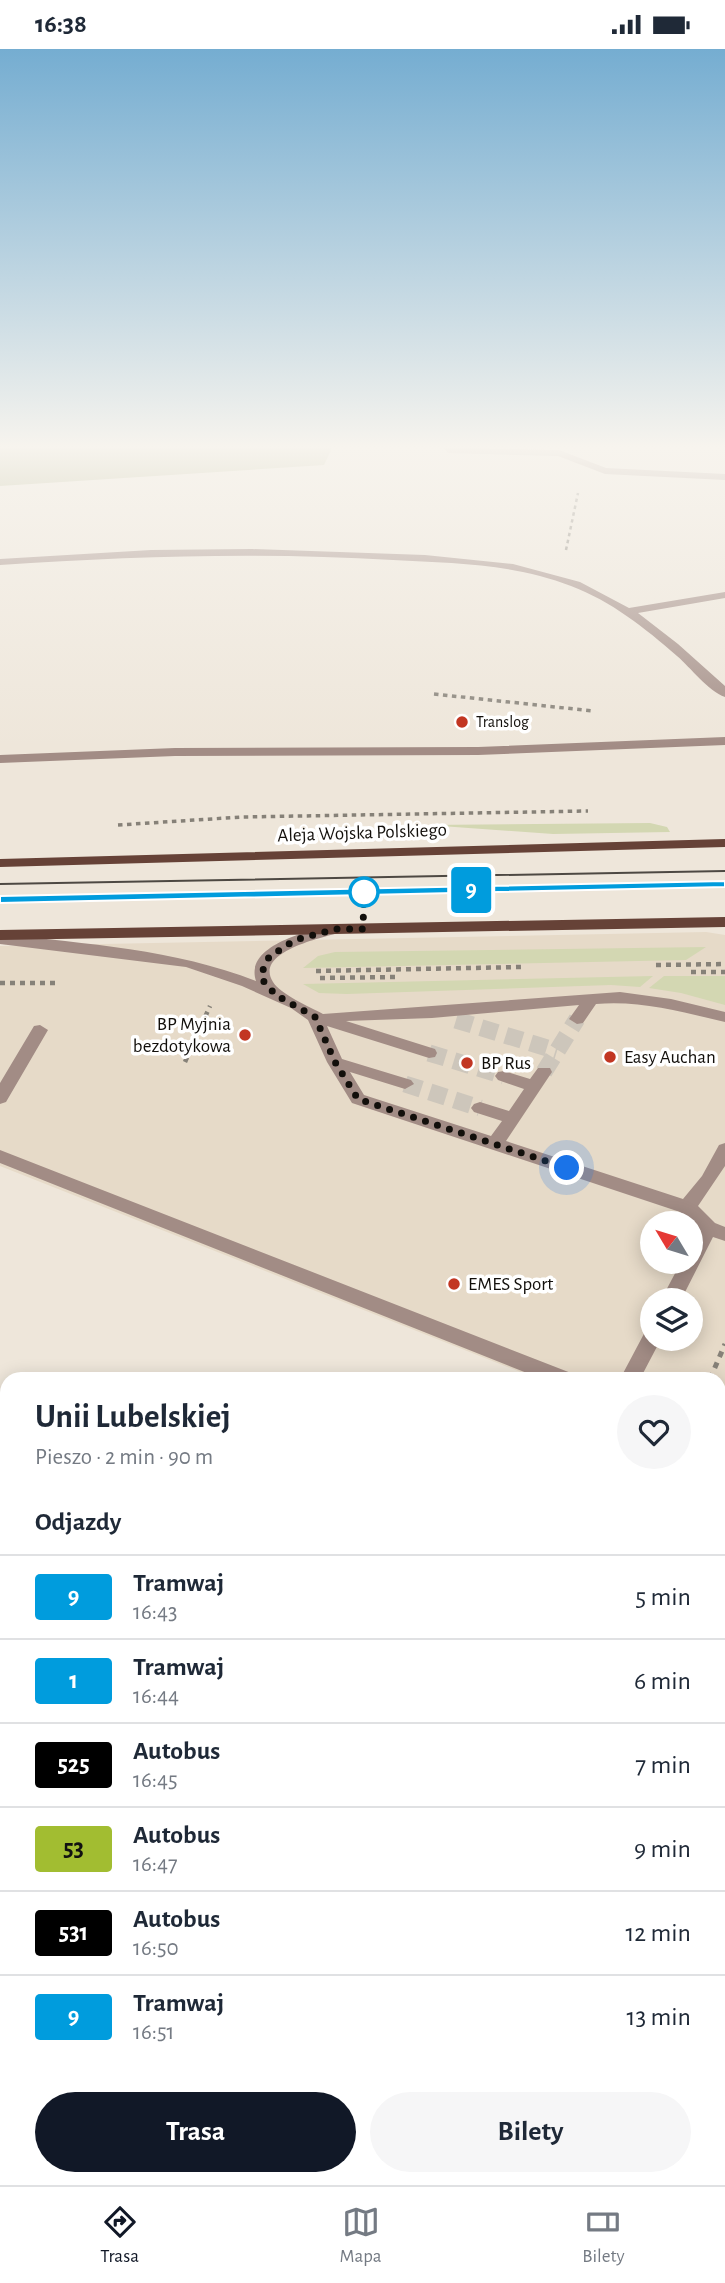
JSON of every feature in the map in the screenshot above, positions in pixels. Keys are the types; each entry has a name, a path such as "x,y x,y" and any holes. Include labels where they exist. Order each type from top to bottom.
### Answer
{"main road":[{"name":"Aleja Wojska Polskiego","path":"0,863 725,842"},
{"path":"0,937 725,922"}],"street":[{"path":"0,562 302,551 450,560 522,570 579,585 626,612 678,650 725,692"},
{"path":"626,612 725,595"},
{"path":"0,759 175,752 478,751 725,741"},
{"path":"684,923 725,928"},
{"path":"276,995 262,976 269,957 295,940 336,929"},
{"path":"0,937 189,963 239,979 276,995 315,1017 429,1053"},
{"path":"315,1017 432,1013 592,998 637,998 725,1017"},
{"path":"577,1019 592,998"},
{"path":"432,1013 456,1020"},
{"path":"315,1017 335,1062 358,1099 687,1207 716,1231 704,1245"},
{"path":"0,1098 40,1030"},
{"path":"335,1062 405,1084"},
{"path":"495,1145 539,1079 503,1076"},
{"path":"480,1108 512,1118"},
{"path":"687,1207 709,1179 725,1149"},
{"path":"0,1156 546,1372"},
{"path":"634,1372 645,1351"}],"path":[{"path":"560,578 566,548"},
{"path":"434,694 604,712"},
{"path":"647,965 725,964"},
{"path":"262,976 523,967"},
{"path":"684,972 725,972"},
{"path":"262,976 399,977"},
{"path":"185,1062 222,980 239,979"},
{"path":"0,983 69,982"},
{"path":"713,1372 725,1344"}],"shaded area":[{"path":"706,932 725,935 725,1372 520,1372 0,1166 0,946"}],"green space":[{"path":"650,823 667,827 670,832 553,834 427,825"},
{"path":"706,947 686,960 303,968 318,956 335,952"},
{"path":"653,976 640,987 611,985 347,994 319,993 303,984"},
{"path":"664,976 725,976 725,1005 681,993 649,988"}],"tunnel":[{"path":"544,1072 577,1019"},
{"path":"456,1020 557,1051"},
{"path":"429,1053 504,1076"},
{"path":"405,1084 480,1108"}],"tram line":[{"path":"0,884 725,871"},
{"name":"9","path":"0,899 725,884"},
{"path":"0,899 725,885"}],"place":[{"name":"Translog","path":"462,722"},
{"name":"BP Myjnia bezdotykowa","path":"245,1035"},
{"name":"Easy Auchan","path":"610,1057"},
{"name":"BP Rus","path":"467,1063"},
{"name":"EMES Sport","path":"454,1284"}],"route":[{"path":"364,892 363,929 336,929 295,940 269,957 262,972 264,982 276,995 315,1017 335,1062 358,1099 567,1168"}]}
